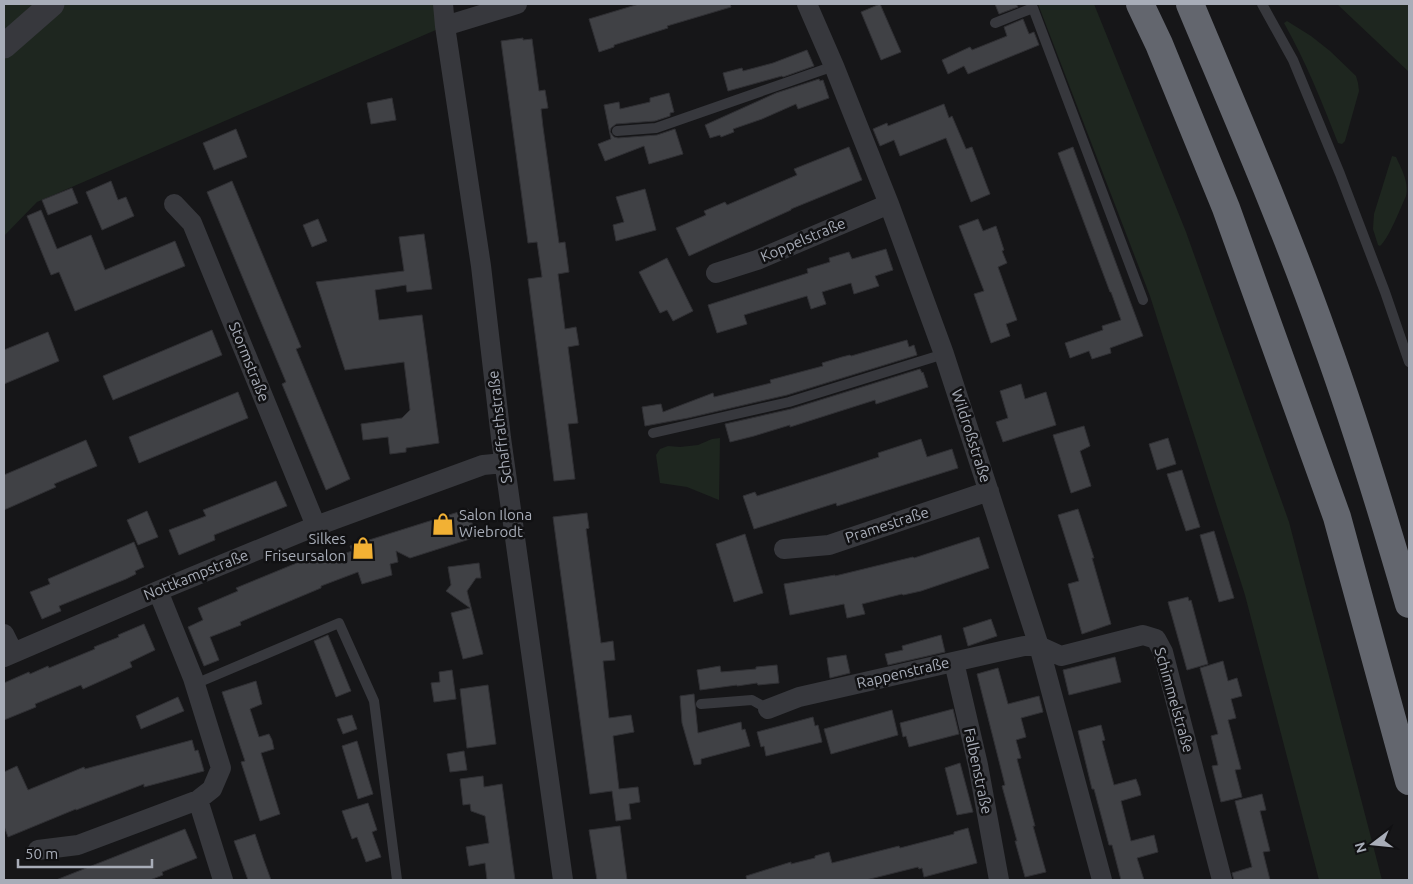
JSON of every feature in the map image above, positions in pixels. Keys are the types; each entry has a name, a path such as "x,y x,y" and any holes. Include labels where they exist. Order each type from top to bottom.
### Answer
{"highway":[{"path":"1140,4 1159,44 1226,208 1337,517 1409,781"},
{"path":"1190,4 1270,195 1324,337 1374,484 1409,604"}],"street":[{"path":"4,46 52,4"},
{"name":"Schaffrathstraße","path":"443,4 444,26 481,266 504,463 563,880"},
{"path":"444,26 517,4"},
{"name":"Wildroßstraße","path":"807,4 889,204 944,354 1039,646 1102,880"},
{"name":"Stormstraße","path":"174,204 192,223 316,526"},
{"name":"Koppelstraße","path":"716,273 757,260 889,204"},
{"name":"Nottkampstraße","path":"8,655 316,526 483,465 504,463"},
{"name":"Pramestraße","path":"784,549 830,545 989,491"},
{"path":"38,850 78,845 198,800 212,790 221,768 195,684 158,591"},
{"path":"4,634 8,655"},
{"name":"Schimmelstraße","path":"1039,646 1061,656 1143,635 1156,639 1163,652 1222,880"},
{"name":"Rappenstraße","path":"768,709 799,697 1024,646 1039,646"},
{"name":"Falbenstraße","path":"954,662 978,765 999,880"},
{"path":"198,800 224,880"}],"lane":[{"path":"1262,4 1293,60 1340,174 1385,292 1409,362"},
{"path":"996,23 1033,8 1143,300"},
{"path":"617,131 656,128 834,66"},
{"path":"653,433 789,402 944,354"},
{"path":"195,684 339,623 374,702 397,880"},
{"path":"701,704 752,700 768,709"}],"shaded area":[{"path":"4,4 441,4 445,26 37,202 4,236"},
{"path":"1038,4 1094,4 1186,232 1289,522 1382,880 1319,880 1245,595 1150,296"},
{"path":"1337,4 1409,4 1409,72"},
{"path":"1287,21 1330,51 1356,76 1359,91 1345,141 1342,144 1338,143 1307,67 1284,23"},
{"path":"1392,156 1396,157 1404,176 1407,191 1390,230 1380,246 1373,229 1374,214"},
{"path":"720,438 719,500 687,487 660,483 656,455 660,449 668,446 698,445"}],"building":[{"path":"639,4 730,4 731,7 667,26 668,28 614,45 614,47 599,52 589,19"},
{"path":"880,4 901,52 881,60 861,12"},
{"path":"995,4 1016,4 1018,7 999,14"},
{"path":"1023,19 1029,34 1034,32 1039,45 968,74 964,66 948,74 942,60 970,47 972,50 1007,36 1004,27"},
{"path":"523,38 523,40 532,39 539,91 545,90 548,108 541,109 543,127 559,243 565,242 569,272 558,274 565,329 576,327 579,345 568,347 578,423 568,424 575,479 554,481 528,279 542,277 537,242 528,243 501,41"},
{"path":"807,50 814,66 783,77 728,91 723,73 742,68 743,71 773,63"},
{"path":"819,79 820,81 823,80 829,98 798,109 796,104 733,129 734,132 721,137 720,135 710,138 705,125 776,93"},
{"path":"669,93 674,112 670,113 670,116 655,121 616,124 611,128 610,132 614,137 618,138 657,135 675,129 683,154 649,164 644,146 605,161 598,144 611,139 604,105 619,102 620,109 650,102 650,98"},
{"path":"392,98 396,120 371,124 367,103"},
{"path":"944,104 949,118 952,116 966,149 972,147 990,194 971,202 946,138 900,156 894,140 880,146 873,129 887,123 888,126"},
{"path":"236,129 247,157 214,170 203,143"},
{"path":"849,147 862,180 791,209 689,256 676,228 706,215 704,211 725,202 727,205 797,175 794,169"},
{"path":"1073,147 1143,336 1110,348 1111,353 1092,359 1089,351 1070,358 1065,343 1103,330 1102,326 1121,320 1058,153"},
{"path":"111,181 118,200 126,197 134,216 102,230 86,192"},
{"path":"232,181 301,347 296,349 350,479 326,490 282,384 286,382 207,192"},
{"path":"72,188 78,203 48,215 42,200"},
{"path":"645,189 656,230 616,241 613,225 624,222 616,197"},
{"path":"41,210 57,249 91,235 105,270 175,241 185,266 75,311 59,272 51,275 27,216"},
{"path":"318,219 327,241 312,247 303,225"},
{"path":"978,219 983,231 996,226 1007,263 998,267 1017,320 1006,324 1010,336 991,343 974,294 984,291 959,226"},
{"path":"424,234 432,289 407,292 406,285 375,290 379,320 422,315 439,443 406,448 406,452 390,454 388,437 363,440 361,424 402,418 410,410 404,362 345,370 316,282 404,271 399,237"},
{"path":"886,249 893,270 875,276 879,286 854,294 851,283 822,292 826,304 811,309 807,296 744,315 747,324 717,333 708,305 808,273 807,269 830,262 829,258 849,252 852,259"},
{"path":"667,258 693,311 673,321 667,310 660,313 639,272"},
{"path":"212,330 222,355 113,400 103,376"},
{"path":"48,332 59,361 4,384 4,350"},
{"path":"907,340 909,347 914,345 917,355 787,395 645,426 642,407 661,404 663,412 713,393 714,397 771,383 770,380 823,366 822,363"},
{"path":"920,369 923,372 928,387 876,404 875,400 790,427 790,425 730,442 725,424 791,409"},
{"path":"1021,384 1025,399 1046,392 1056,425 1003,442 996,422 1008,418 1000,391"},
{"path":"238,392 248,418 139,463 129,437"},
{"path":"1084,426 1090,446 1080,451 1091,486 1071,493 1053,435"},
{"path":"1168,438 1176,464 1157,470 1149,444"},
{"path":"921,439 927,457 952,449 958,468 837,506 836,503 754,529 743,496 755,492 757,496 827,474 879,457 878,453"},
{"path":"86,440 97,466 54,484 56,487 4,510 4,475"},
{"path":"1182,470 1200,527 1186,531 1167,474"},
{"path":"276,481 287,506 214,535 215,540 179,555 169,530 206,516 203,510"},
{"path":"468,509 476,537 410,558 396,551 398,562 390,564 392,575 362,584 358,572 321,586 321,588 240,622 241,625 210,637 219,660 204,666 188,627 203,620 198,608 238,591 236,588 304,560 321,554 324,561 352,551 350,546"},
{"path":"1078,509 1094,558 1092,558 1111,624 1082,634 1068,584 1079,581 1058,515"},
{"path":"147,511 158,537 138,545 127,520"},
{"path":"587,513 589,528 586,529 601,643 613,641 615,660 603,661 609,718 631,715 634,732 613,736 619,789 638,787 640,802 629,804 631,819 616,821 612,791 590,794 553,517"},
{"path":"1214,531 1234,598 1219,602 1200,535"},
{"path":"745,534 763,593 734,602 716,544"},
{"path":"979,537 989,568 921,591 862,604 865,614 847,618 844,604 790,615 784,584 835,576 914,558"},
{"path":"134,542 144,567 135,571 136,574 59,606 61,611 42,619 30,592 50,584 48,579"},
{"path":"479,563 481,578 476,578 467,591 483,654 463,659 451,613 470,608 446,591 451,585 448,567"},
{"path":"1188,597 1189,601 1191,600 1208,664 1187,670 1168,602"},
{"path":"991,619 997,636 968,646 963,628"},
{"path":"144,624 155,650 130,662 132,667 83,689 81,685 35,704 36,707 4,720 4,683 29,672 30,674 48,666 49,668 95,649 94,647"},
{"path":"328,635 351,691 336,697 314,641"},
{"path":"941,635 945,652 888,665 885,654 903,650 902,646"},
{"path":"846,655 850,673 830,678 827,658"},
{"path":"1115,657 1121,682 1069,695 1063,670"},
{"path":"1223,661 1228,681 1237,678 1242,696 1231,699 1236,718 1228,720 1241,769 1235,770 1242,797 1221,802 1212,766 1218,765 1211,736 1218,734 1200,668"},
{"path":"777,665 779,683 758,685 757,683 700,690 697,670 720,666 721,672"},
{"path":"998,668 1008,704 1039,696 1043,712 1021,718 1026,737 1016,740 1021,758 1017,759 1046,872 1025,877 1002,786 1005,785 977,674"},
{"path":"452,670 456,699 434,702 431,683 440,682 439,672"},
{"path":"256,681 262,704 250,709 259,737 269,734 272,740 274,749 261,753 280,814 260,821 241,762 245,761 222,692"},
{"path":"488,685 496,744 467,748 460,689"},
{"path":"694,694 698,733 741,722 742,730 745,729 750,746 701,759 701,764 694,765 682,723 680,696"},
{"path":"178,697 184,711 141,729 136,716"},
{"path":"953,709 959,734 909,747 906,736 903,737 900,723"},
{"path":"892,710 898,735 831,754 824,729"},
{"path":"352,715 357,729 343,734 337,719"},
{"path":"813,717 815,726 818,725 822,742 766,756 764,746 761,747 757,732"},
{"path":"1101,725 1105,740 1102,741 1114,785 1136,779 1139,787 1141,795 1121,801 1131,841 1154,835 1158,852 1137,858 1144,880 1121,880 1112,845 1109,845 1094,789 1092,789 1078,731"},
{"path":"192,740 195,751 198,750 204,771 144,787 144,784 8,837 4,826 4,772 17,766 28,790 84,767 85,769"},
{"path":"357,741 373,794 358,799 342,746"},
{"path":"464,751 467,770 450,772 447,754"},
{"path":"960,763 973,812 957,815 945,768"},
{"path":"483,776 484,787 502,784 515,880 487,880 485,863 469,866 466,847 489,843 485,816 471,811 470,804 463,805 460,779"},
{"path":"1262,794 1266,810 1260,811 1270,851 1263,852 1270,880 1234,880 1232,873 1252,867 1235,801"},
{"path":"368,803 377,830 372,832 381,857 366,862 357,837 352,839 342,811"},
{"path":"620,826 627,880 597,880 589,830"},
{"path":"968,828 977,863 924,877 922,868 919,869 918,867 866,880 747,880 746,876 791,862 791,864 815,858 815,856 829,852 832,863 899,846 900,848 954,834 954,832"},
{"path":"185,829 197,858 162,872 163,875 150,880 56,880"},
{"path":"255,834 271,880 248,880 234,841"}],"place":[{"name":"Salon Ilona Wiebrodt","path":"443,524"},
{"name":"Silkes Friseursalon","path":"363,548"}]}
